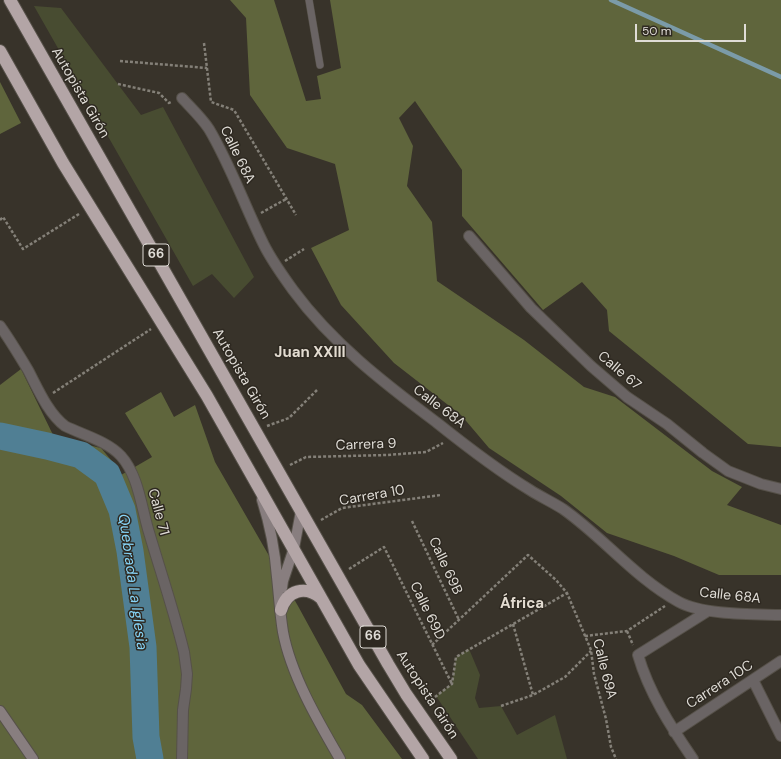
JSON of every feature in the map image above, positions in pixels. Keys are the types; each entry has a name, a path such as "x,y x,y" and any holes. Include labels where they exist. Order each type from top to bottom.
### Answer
{"highway":[{"name":"Autopista Girón","path":"10,0 388,664 417,711 451,759"},
{"name":"66","path":"0,51 63,163 187,362 294,548 359,665 423,759"},
{"path":"281,610 286,598 298,592 310,592 321,598"}],"street":[{"name":"Calle 68A","path":"182,98 209,129 276,266 295,293 324,327 352,356 397,393 454,436 530,490 561,508 584,525 621,559 658,588 675,599 688,606 708,611 781,615"},
{"name":"Calle 67","path":"469,236 531,308 591,366 627,397 667,424 728,471 760,484 781,489"},
{"name":"Calle 71","path":"0,326 53,414 65,426 110,446 121,456 130,470 136,486 144,518 184,652 186,688 182,722 182,759"},
{"path":"256,482 268,521 272,541 283,631 288,653 296,676 340,759"},
{"path":"281,610 283,581 294,548 301,511"},
{"path":"693,759 674,732 648,685 638,655 708,611"},
{"name":"Carrera 10C","path":"674,732 781,661"},
{"path":"753,680 781,736"},
{"path":"0,711 33,759"}],"lane":[{"path":"309,0 320,65"}],"path":[{"path":"204,43 211,102 234,110 296,215"},
{"path":"120,61 207,68"},
{"path":"118,84 159,93 169,103 182,98"},
{"path":"252,218 286,199"},
{"path":"0,220 4,217 23,249 83,212"},
{"path":"276,266 304,249"},
{"path":"44,399 155,327"},
{"path":"256,430 289,418 318,389"},
{"name":"Carrera 9","path":"279,471 306,457 387,455 426,452 454,436"},
{"name":"Carrera 10","path":"311,527 342,508 440,496"},
{"name":"Calle 69B","path":"412,521 459,620"},
{"name":"Calle 69D","path":"338,576 384,547 452,684"},
{"name":"Calle 69A","path":"459,620 528,555 556,580 567,593 591,650 594,674 606,719 611,747 616,759"},
{"path":"417,711 452,684 456,657 567,593"},
{"path":"585,636 627,631 675,599"},
{"path":"432,645 459,620"},
{"path":"512,624 533,695"},
{"path":"501,706 533,695 565,677 591,650"}],"green space":[{"path":"230,0 274,0 306,101 321,99 317,76 341,68 330,0 781,0 781,447 748,444 609,331 607,310 582,282 543,310 462,216 462,170 415,101 399,118 413,146 407,186 432,222 437,281 524,340 584,387 615,397 712,471 742,487 727,505 781,525 781,575 719,575 674,556 607,533 561,496 489,448 461,415 394,363 341,305 311,248 349,230 335,164 287,148 250,95 246,18"},
{"path":"34,6 61,8 141,115 163,107 254,277 234,298 212,274 193,286"},
{"path":"0,82 21,123 0,134"},
{"path":"21,369 54,437 101,448 116,466 121,475 152,457 125,413 161,392 174,417 195,405 215,462 298,606 346,694 362,705 402,759 0,759 0,385"},
{"path":"469,649 480,675 475,698 479,708 501,706 517,735 555,715 567,759 478,759 436,696 452,684 456,657"}],"waterway":[{"path":"611,0 781,77"},
{"name":"Quebrada La Iglesia","path":"0,436 81,455 107,474 122,510 130,551 143,647 146,737 150,759"}],"district":[{"name":"Juan XXIII","path":"310,353"},
{"name":"África","path":"522,604"}]}
